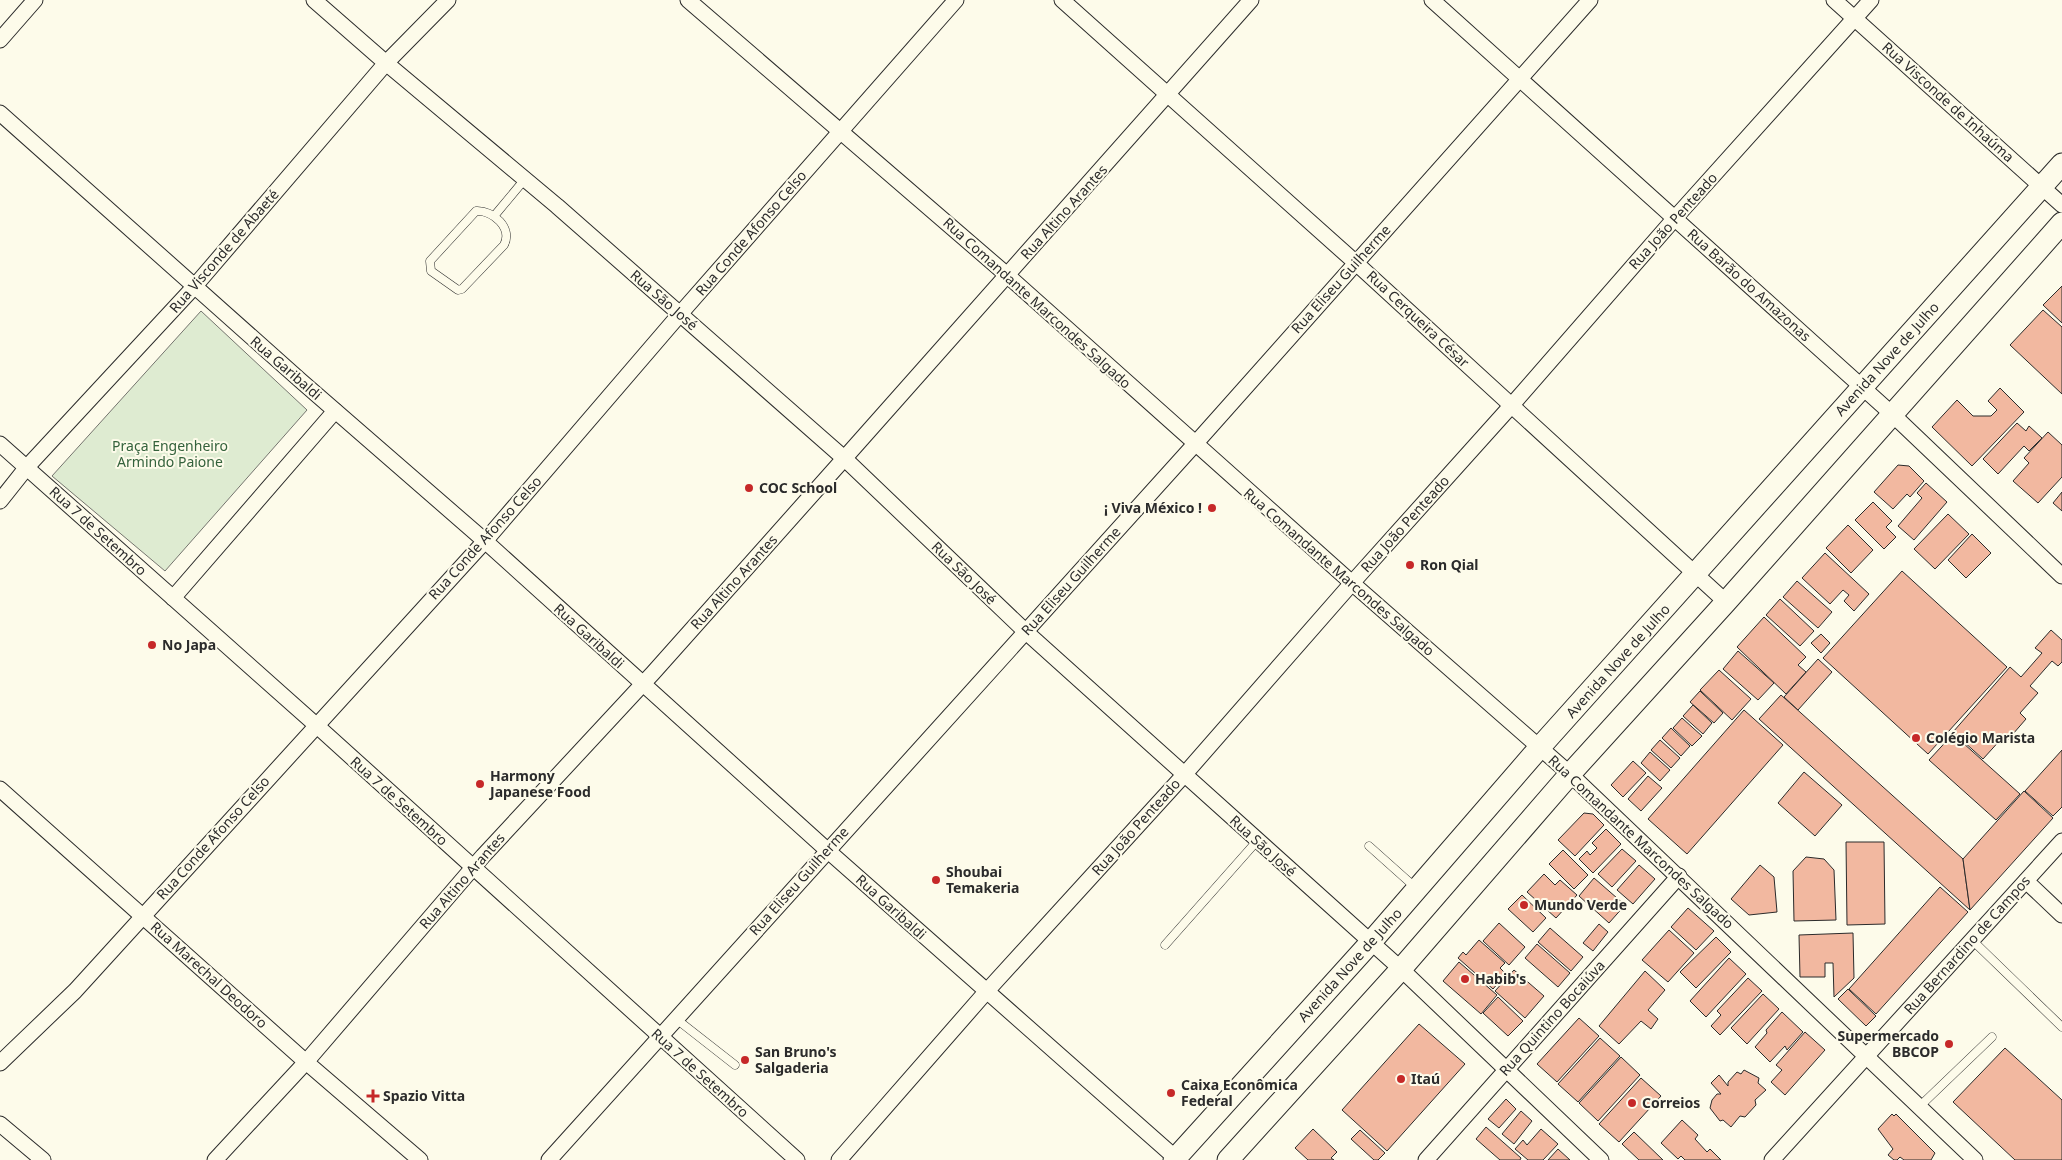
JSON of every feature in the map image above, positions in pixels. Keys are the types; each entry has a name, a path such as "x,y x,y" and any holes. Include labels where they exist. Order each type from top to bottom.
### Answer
{"main road":[{"name":"Avenida Nove de Julho","path":"1176,1159 2062,164"},
{"path":"1228,1160 1401,969 1570,774 1726,602 2062,223"}],"street":[{"path":"0,40 35,0"},
{"name":"Rua São José","path":"314,0 525,179 845,458 1025,631 1401,969 1601,1160"},
{"name":"Rua Visconde de Abaeté","path":"0,501 27,467 194,287 386,63 448,0"},
{"name":"Rua Comandante Marcondes Salgado","path":"688,0 1007,275 1195,444 1570,774 1975,1160"},
{"name":"Rua Conde Afonso Celso","path":"0,1063 75,991 484,542 680,314 956,0"},
{"name":"Rua Cerqueira César","path":"1062,0 1356,263 1726,602"},
{"name":"Rua Altino Arantes","path":"215,1160 306,1062 473,868 642,684 845,458 1251,0"},
{"name":"Rua Barão do Amazonas","path":"1432,0 1521,78 1892,414 2062,576"},
{"name":"Rua Eliseu Guilherme","path":"549,1160 675,1018 1195,444 1590,0"},
{"name":"Rua Visconde de Inhaúma","path":"1834,0 2062,205"},
{"name":"Rua João Penteado","path":"839,1160 986,992 1184,775 1352,583 1512,406 1675,218 1871,0"},
{"name":"Rua Garibaldi","path":"0,113 1176,1159"},
{"path":"173,598 335,411"},
{"name":"Rua 7 de Setembro","path":"0,444 316,725 797,1160"},
{"name":"Rua Marechal Deodoro","path":"0,789 306,1062 420,1160"},
{"name":"Rua Bernardino de Campos","path":"1772,1160 2062,841"},
{"name":"Rua Quintino Bocaiúva","path":"1426,1160 1679,876"},
{"path":"2026,881 2062,915"},
{"path":"0,1124 43,1160"}],"lane":[{"path":"495,215 525,179"},
{"path":"482,211 495,215 507,232 507,239 504,245 462,289 454,289 431,271 430,261 471,214 482,211"},
{"path":"1165,945 1258,841"},
{"path":"1369,846 1418,889"},
{"path":"1972,940 2062,1027"},
{"path":"675,1018 735,1065"},
{"path":"1920,1107 1992,1037"}],"green space":[{"name":"Praça Engenheiro Armindo Paione","path":"201,311 307,410 165,571 52,476"}],"building":[{"path":"2062,286 2062,323 2043,305"},
{"path":"2043,310 2062,327 2062,394 2010,345"},
{"path":"2000,388 2024,412 1972,466 1932,427 1957,400 1973,416 1991,416 1997,410 1988,401"},
{"path":"2017,423 2026,431 2029,426 2042,438 2029,451 2024,446 1998,474 1983,459"},
{"path":"2048,432 2062,445 2062,477 2038,503 2013,481 2029,463 2024,458"},
{"path":"1898,465 1909,466 1924,481 1910,497 1907,494 1893,509 1874,492"},
{"path":"1926,483 1947,502 1914,540 1898,526 1922,498 1917,493"},
{"path":"2062,492 2062,511 2053,503"},
{"path":"1873,502 1892,521 1886,527 1896,537 1884,549 1855,520"},
{"path":"1948,514 1969,534 1935,569 1914,549"},
{"path":"1848,525 1873,550 1851,573 1826,548"},
{"path":"1972,534 1991,553 1966,578 1948,560"},
{"path":"1825,553 1869,594 1854,611 1844,601 1849,595 1843,590 1830,604 1802,578"},
{"path":"1902,571 2007,667 1928,754 1823,658"},
{"path":"1797,581 1832,612 1818,628 1783,597"},
{"path":"1780,599 1814,631 1800,646 1766,615"},
{"path":"1764,617 1806,657 1798,665 1806,672 1786,694 1737,647"},
{"path":"2051,630 2062,640 2062,662 2058,666 2052,661 2030,686 2038,693 2020,713 2026,719 2006,742 2002,738 1983,759 1953,732 2010,667 2021,677 2042,653 2035,648"},
{"path":"1821,634 1830,643 1821,653 1811,643"},
{"path":"1738,651 1774,683 1758,700 1723,669"},
{"path":"1818,659 1832,672 1798,710 1784,697"},
{"path":"1719,670 1751,699 1732,720 1700,690"},
{"path":"1700,691 1723,713 1714,723 1690,702"},
{"path":"1781,695 1963,859 1970,910 1759,719"},
{"path":"1693,705 1712,723 1703,734 1683,716"},
{"path":"1744,710 1783,745 1687,854 1648,819"},
{"path":"1682,718 1702,736 1692,746 1673,728"},
{"path":"1671,728 1690,746 1681,756 1662,738"},
{"path":"1953,734 2020,794 1996,820 1929,760"},
{"path":"1660,740 1680,758 1671,768 1651,750"},
{"path":"2062,750 2062,807 2053,816 2025,791"},
{"path":"1650,752 1670,770 1660,781 1641,763"},
{"path":"1633,761 1646,773 1623,797 1611,785"},
{"path":"1804,772 1842,805 1815,836 1778,803"},
{"path":"1648,776 1662,788 1641,811 1628,799"},
{"path":"2024,791 2053,818 1970,910 1963,859"},
{"path":"1584,813 1593,814 1604,825 1575,856 1558,840"},
{"path":"1606,829 1621,844 1593,873 1579,859 1587,851 1590,855 1597,848 1592,843"},
{"path":"1846,842 1884,842 1885,924 1847,925"},
{"path":"1622,849 1636,861 1612,887 1598,874"},
{"path":"1563,850 1588,875 1574,889 1549,864"},
{"path":"1806,857 1824,859 1834,870 1836,920 1794,921 1793,871"},
{"path":"1639,865 1655,879 1633,904 1617,890"},
{"path":"1760,865 1774,877 1777,912 1749,915 1731,899"},
{"path":"1544,874 1555,885 1560,880 1577,895 1556,918 1527,892"},
{"path":"1594,878 1625,905 1609,923 1579,896"},
{"path":"1940,887 1968,912 1876,1014 1849,989"},
{"path":"1522,895 1546,918 1533,932 1508,909"},
{"path":"1688,908 1714,931 1696,950 1671,927"},
{"path":"1499,923 1525,947 1509,965 1483,941"},
{"path":"1599,924 1608,932 1593,951 1583,943"},
{"path":"1550,928 1583,957 1571,971 1538,942"},
{"path":"1669,930 1694,953 1668,982 1642,960"},
{"path":"1853,933 1854,978 1834,997 1833,963 1825,963 1825,977 1800,977 1799,935"},
{"path":"1716,937 1731,952 1696,988 1680,972"},
{"path":"1479,940 1505,963 1500,968 1506,974 1493,989 1458,958 1463,952 1466,955"},
{"path":"1537,944 1570,973 1558,987 1525,958"},
{"path":"1729,958 1746,974 1706,1017 1690,1001"},
{"path":"1459,962 1497,995 1481,1014 1443,981"},
{"path":"1514,970 1544,996 1525,1018 1495,991"},
{"path":"1645,971 1665,990 1648,1010 1658,1019 1651,1029 1641,1021 1619,1044 1599,1026"},
{"path":"1748,978 1762,991 1720,1035 1711,1026 1721,1015 1717,1011"},
{"path":"1848,989 1876,1016 1866,1026 1838,999"},
{"path":"1763,994 1779,1009 1747,1044 1731,1028"},
{"path":"1498,997 1523,1021 1508,1036 1483,1013"},
{"path":"1782,1012 1803,1032 1787,1050 1785,1046 1770,1062 1755,1047 1767,1033 1766,1030"},
{"path":"1579,1018 1599,1036 1557,1082 1537,1064"},
{"path":"1419,1024 1465,1064 1387,1151 1342,1110"},
{"path":"1805,1032 1825,1050 1785,1095 1771,1082 1782,1070 1776,1065"},
{"path":"1600,1038 1620,1056 1578,1102 1558,1084"},
{"path":"2005,1048 2062,1100 2062,1160 2015,1160 1953,1102"},
{"path":"1621,1057 1640,1075 1598,1121 1579,1103"},
{"path":"1744,1070 1759,1078 1758,1083 1766,1090 1755,1100 1756,1105 1745,1117 1740,1116 1731,1127 1723,1120 1720,1121 1710,1108 1712,1100 1717,1094 1721,1094 1711,1083 1719,1075 1728,1086 1728,1082 1737,1072 1741,1074"},
{"path":"1641,1078 1661,1096 1619,1142 1599,1124"},
{"path":"1506,1099 1516,1109 1499,1128 1488,1119"},
{"path":"1521,1111 1532,1121 1514,1144 1502,1134"},
{"path":"1892,1114 1894,1116 1896,1114 1935,1153 1931,1160 1904,1160 1900,1157 1894,1160 1888,1155 1893,1149 1878,1129"},
{"path":"1682,1120 1698,1135 1695,1139 1707,1152 1710,1149 1721,1160 1685,1160 1681,1156 1678,1159 1661,1143"},
{"path":"1486,1127 1521,1158 1520,1160 1500,1160 1476,1139"},
{"path":"1313,1129 1337,1152 1331,1158 1334,1160 1308,1160 1295,1148"},
{"path":"1541,1129 1558,1144 1543,1160 1528,1160 1515,1149 1523,1140 1527,1145"},
{"path":"1360,1130 1385,1153 1378,1160 1374,1160 1351,1139"},
{"path":"1634,1132 1663,1160 1639,1160 1622,1144"},
{"path":"1558,1149 1570,1160 1548,1160"}],"place":[{"name":"COC School","path":"749,488"},
{"name":"¡ Viva México !","path":"1212,508"},
{"name":"Ron Qial","path":"1410,565"},
{"name":"No Japa","path":"152,645"},
{"name":"Colégio Marista","path":"1916,738"},
{"name":"Harmony Japanese Food","path":"480,784"},
{"name":"Shoubai Temakeria","path":"936,880"},
{"name":"Mundo Verde","path":"1524,905"},
{"name":"Habib's","path":"1465,979"},
{"name":"Supermercado BBCOP","path":"1949,1044"},
{"name":"San Bruno's Salgaderia","path":"745,1060"},
{"name":"Itaú","path":"1401,1079"},
{"name":"Caixa Econômica Federal","path":"1171,1093"},
{"name":"Spazio Vitta","path":"373,1096"},
{"name":"Correios","path":"1632,1103"}]}
